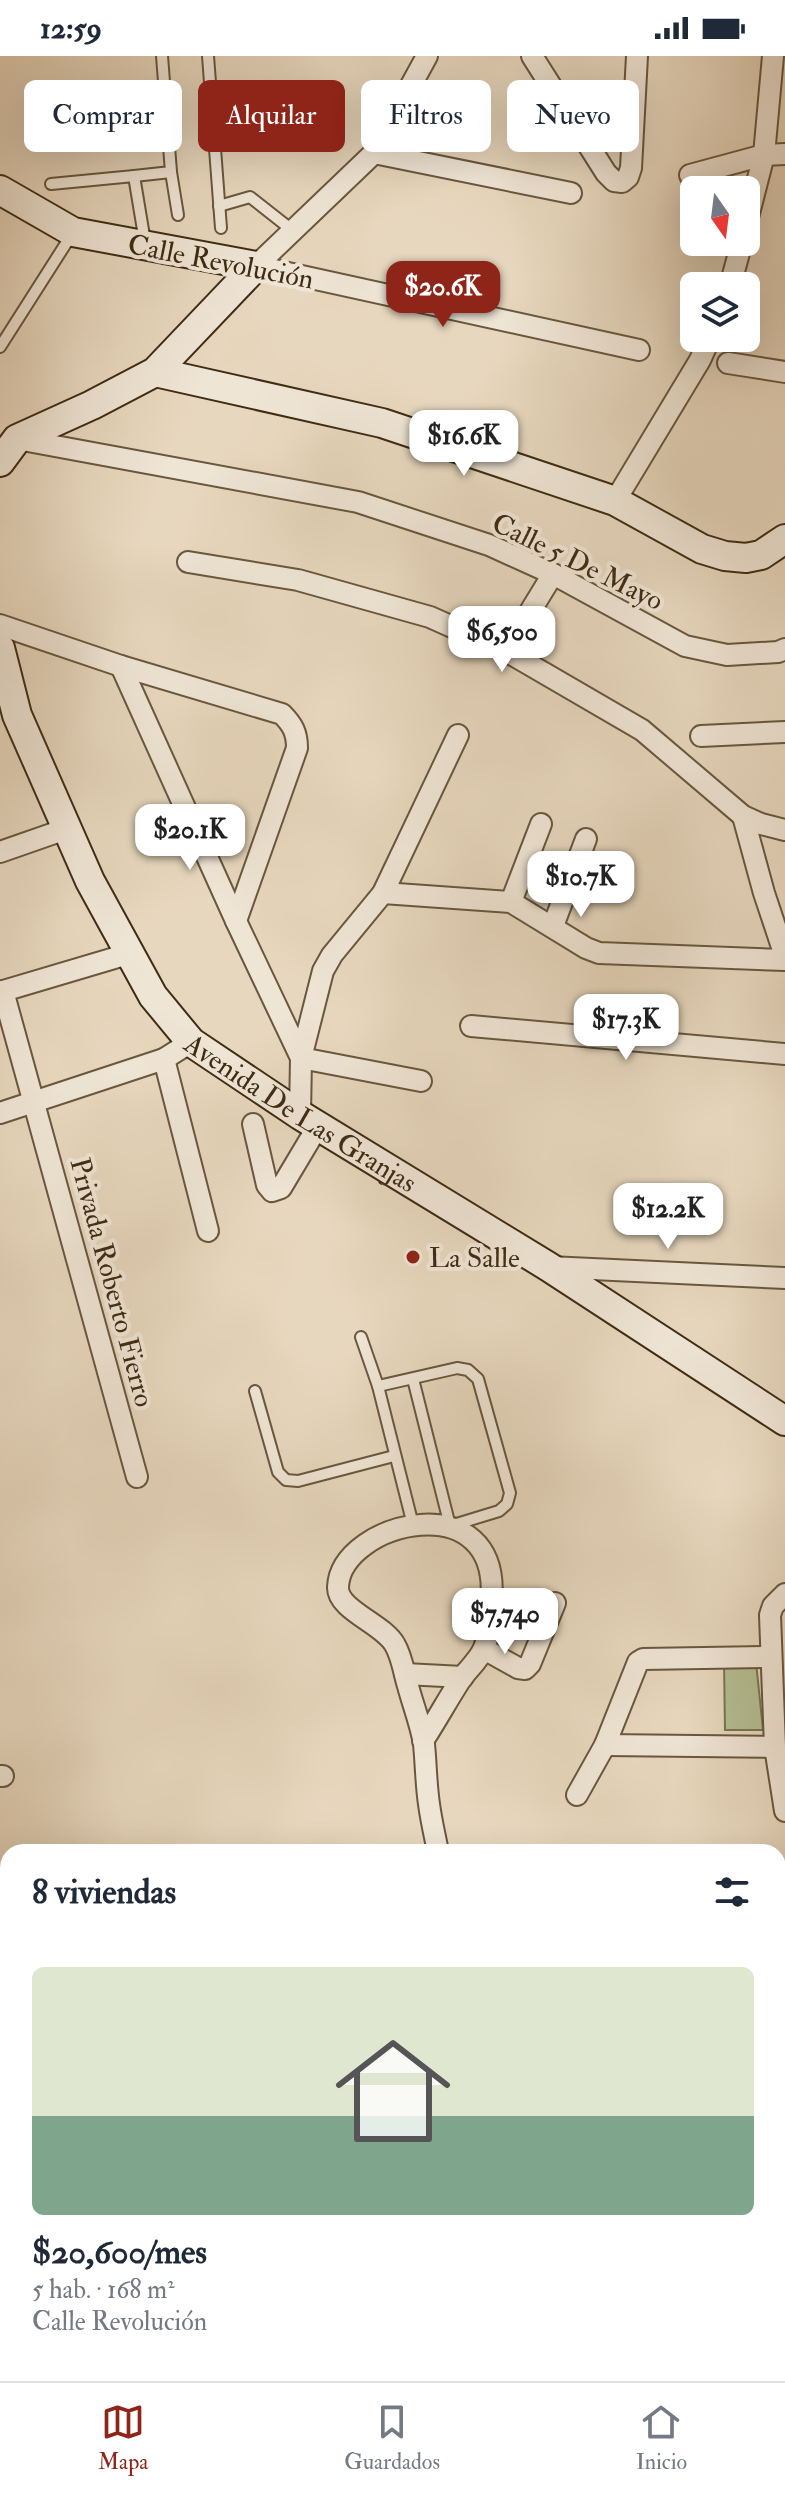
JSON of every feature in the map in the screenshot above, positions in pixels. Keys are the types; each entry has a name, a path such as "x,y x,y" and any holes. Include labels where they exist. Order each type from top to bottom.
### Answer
{"street":[{"path":"0,462 17,439 155,372 292,230 374,153 427,56"},
{"path":"532,56 606,173 614,181 622,182 631,168 637,56"},
{"path":"759,176 764,155 773,56"},
{"path":"374,153 571,193"},
{"path":"690,175 764,155 785,154"},
{"name":"Calle Revolución","path":"0,190 73,232 256,266 639,350"},
{"path":"615,501 704,352"},
{"path":"728,363 785,372"},
{"path":"155,372 382,423 615,501 702,549 725,556 746,558 761,555 785,539"},
{"name":"Calle 5 De Mayo","path":"17,439 358,502 489,545 553,574 685,646 727,655 785,649"},
{"path":"188,562 298,580 430,617 506,651 642,730 743,816 785,830"},
{"path":"506,651 553,574"},
{"path":"0,625 121,666 282,714 291,724 297,735 297,748 236,921"},
{"name":"Avenida De Las Granjas","path":"0,648 8,717 128,954 153,996 191,1042 309,1120 549,1267 785,1421"},
{"path":"121,666 301,1058 309,1120 281,1188 272,1191 267,1185 253,1124"},
{"path":"701,736 785,732"},
{"path":"301,1058 323,971 332,955 383,893 458,735"},
{"path":"383,893 511,902 599,953 785,958 743,816"},
{"path":"511,902 541,824"},
{"path":"0,852 66,829"},
{"path":"553,926 586,839"},
{"path":"2,991 128,954"},
{"name":"Privada Roberto Fierro","path":"2,991 137,1477"},
{"path":"471,1026 785,1054"},
{"path":"0,1113 164,1059 191,1042"},
{"path":"301,1058 421,1081"},
{"path":"164,1059 208,1231"},
{"path":"549,1267 785,1278"},
{"path":"423,1741 484,1649 492,1587 490,1569 483,1551 469,1536 450,1526 413,1525 391,1530 371,1541 348,1560 338,1583 342,1601 385,1632 396,1646 423,1741 436,1844"},
{"path":"785,1594 773,1606 770,1615 775,1747 785,1811"},
{"path":"484,1649 525,1669 530,1664 555,1603"},
{"path":"577,1795 605,1745 638,1662 643,1659 770,1657"},
{"path":"405,1674 463,1677"},
{"path":"605,1745 775,1747"}],"lane":[{"path":"162,56 171,172 178,215"},
{"path":"208,56 221,228"},
{"path":"51,184 171,172"},
{"path":"134,176 146,245"},
{"path":"219,206 250,197 292,230"},
{"path":"0,347 73,232"},
{"path":"361,1337 378,1386 413,1525"},
{"path":"378,1386 457,1368 468,1370 478,1379 510,1493 507,1504 499,1511 450,1526 413,1379"},
{"path":"255,1391 278,1472 286,1480 298,1481 394,1456"}],"green space":[{"path":"724,1662 756,1662 763,1730 725,1730"}],"place":[{"name":"La Salle","path":"413,1257"}]}
